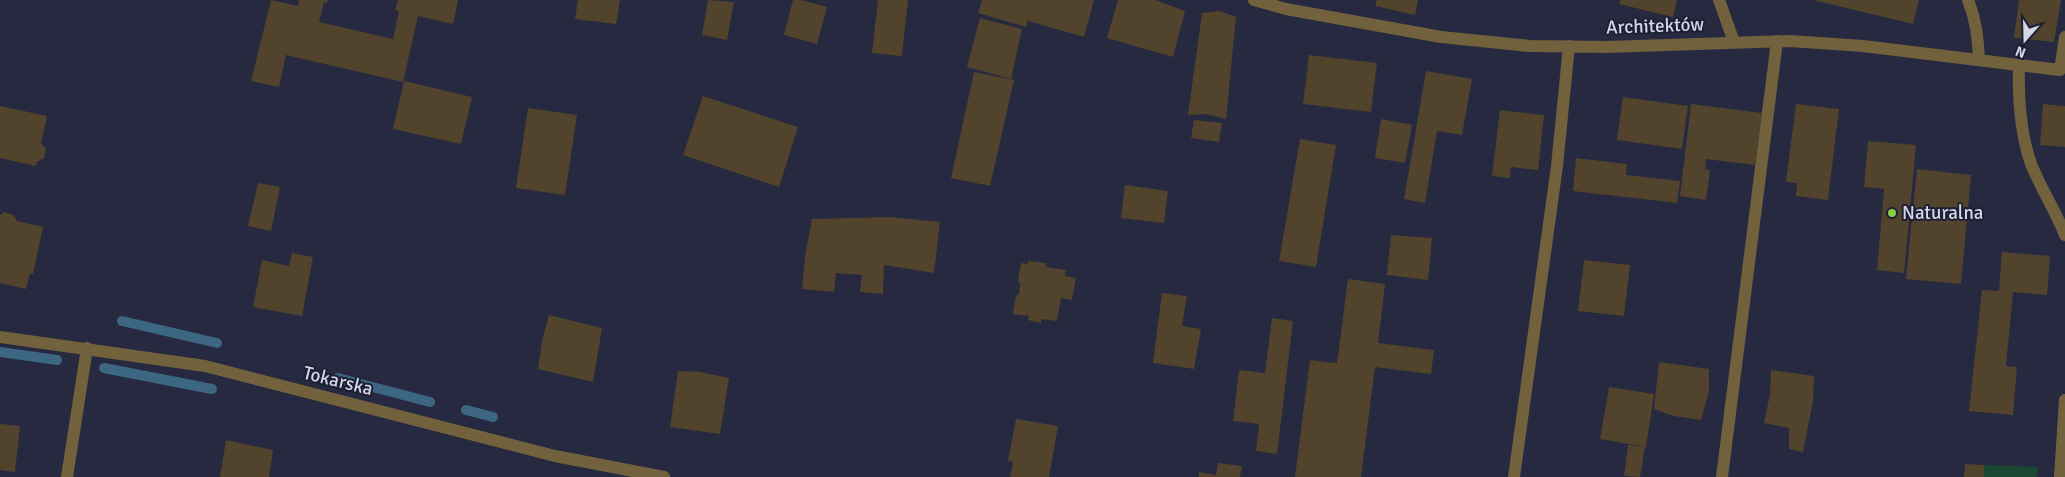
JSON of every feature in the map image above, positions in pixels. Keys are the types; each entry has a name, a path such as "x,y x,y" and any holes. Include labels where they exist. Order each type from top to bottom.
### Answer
{"street":[{"name":"Architektów","path":"1254,0 1286,9 1441,37 1530,46 1607,47 1777,41 1846,44 2060,70 2065,36"},
{"path":"1719,0 1734,42"},
{"path":"1968,0 1974,14 1978,35 1979,60"},
{"path":"1722,477 1777,41"},
{"path":"1514,477 1556,176 1569,46"},
{"path":"2019,65 2018,97 2023,135 2031,163 2058,216 2065,235"},
{"name":"Tokarska","path":"0,337 205,366 555,456 664,477"},
{"path":"67,477 87,348"},
{"path":"2060,477 2065,400"}],"green space":[{"path":"1984,465 2038,467 2037,477 1984,477"}],"building":[{"path":"271,0 298,6 299,0 328,0 327,3 324,2 319,22 393,39 399,11 395,10 398,0 458,0 453,24 418,16 403,82 286,55 279,87 251,81"},
{"path":"578,0 620,0 616,24 575,19"},
{"path":"708,0 734,2 727,40 702,35"},
{"path":"793,0 801,0 827,7 817,44 784,35"},
{"path":"878,0 908,0 902,56 872,53"},
{"path":"982,0 1094,0 1084,37 1028,21 1029,15 1026,27 978,13"},
{"path":"1118,0 1155,0 1185,11 1173,57 1107,38"},
{"path":"1377,0 1418,0 1415,15 1375,6"},
{"path":"1620,0 1677,0 1673,17 1619,4"},
{"path":"1813,0 1919,0 1913,24"},
{"path":"2019,0 2061,0 2054,42 2014,38"},
{"path":"1219,11 1236,17 1226,119 1206,114 1188,115 1202,13"},
{"path":"980,18 1022,29 1011,79 967,67"},
{"path":"1309,55 1377,63 1371,112 1303,104"},
{"path":"1426,71 1472,79 1462,135 1437,131 1425,203 1404,199"},
{"path":"974,72 1014,80 990,186 951,178"},
{"path":"404,81 472,97 461,144 393,129"},
{"path":"703,96 798,127 779,187 683,155"},
{"path":"1623,97 1688,106 1682,149 1617,140"},
{"path":"1691,104 1762,113 1755,165 1706,159 1705,169 1710,170 1706,200 1680,196"},
{"path":"1796,104 1839,109 1828,200 1796,196 1797,183 1786,182"},
{"path":"2043,104 2065,106 2065,147 2040,145"},
{"path":"0,106 47,116 41,143 46,149 44,158 37,162 36,166 0,158"},
{"path":"528,108 577,115 565,195 516,188"},
{"path":"1500,110 1544,115 1538,170 1511,167 1510,178 1492,176"},
{"path":"1381,119 1412,125 1405,163 1375,158"},
{"path":"1194,120 1222,123 1219,142 1191,138"},
{"path":"1300,139 1336,145 1316,267 1279,261"},
{"path":"1868,141 1916,145 1904,273 1877,270 1884,189 1864,187"},
{"path":"1576,158 1627,164 1626,175 1680,181 1677,203 1573,191"},
{"path":"1917,169 1971,175 1961,284 1906,279"},
{"path":"258,183 280,187 271,231 248,226"},
{"path":"1125,185 1168,191 1164,223 1121,218"},
{"path":"4,212 13,215 17,221 43,227 33,274 30,273 26,289 0,283 0,215"},
{"path":"889,217 940,222 934,273 884,265 883,294 860,292 862,275 836,273 834,292 802,289 805,257 812,219"},
{"path":"1391,235 1432,238 1428,280 1387,275"},
{"path":"2002,252 2050,256 2047,295 2013,292 2006,366 2017,367 2013,415 1969,411 1982,290 1999,291"},
{"path":"292,253 313,257 302,316 253,307 262,260 289,266"},
{"path":"1584,260 1630,265 1624,316 1578,311"},
{"path":"1028,261 1046,263 1046,267 1066,270 1065,276 1076,278 1072,300 1061,298 1057,321 1041,319 1041,323 1028,320 1029,316 1013,314 1016,296 1019,294 1020,284 1018,281 1021,263 1027,264"},
{"path":"1348,279 1385,284 1378,343 1434,350 1431,374 1375,367 1361,477 1295,477 1310,360 1337,363"},
{"path":"1162,293 1187,296 1182,326 1201,329 1194,369 1153,363"},
{"path":"549,315 602,328 593,382 538,369 542,341"},
{"path":"1272,318 1293,321 1277,454 1256,451 1259,424 1233,421 1239,370 1265,373"},
{"path":"1659,362 1709,369 1709,391 1701,420 1674,416 1654,409"},
{"path":"1771,370 1814,376 1813,401 1803,452 1789,449 1789,428 1764,423 1770,394"},
{"path":"678,371 700,372 729,378 720,434 670,427"},
{"path":"1609,387 1654,394 1646,447 1600,439"},
{"path":"1016,419 1058,426 1049,477 1010,477 1013,462 1008,461"},
{"path":"0,424 20,426 15,472 0,470"},
{"path":"226,440 273,450 269,477 220,477"},
{"path":"1628,445 1645,447 1640,477 1624,476"},
{"path":"1218,463 1242,466 1240,477 1199,477 1199,472 1216,475"},
{"path":"1965,464 1984,465 1984,477 1964,477"}],"waterway":[{"path":"122,321 217,343"},
{"path":"0,352 57,360"},
{"path":"104,368 212,389"},
{"path":"338,378 430,402"},
{"path":"466,410 493,417"}],"place":[{"name":"Naturalna","path":"1892,213"}]}
